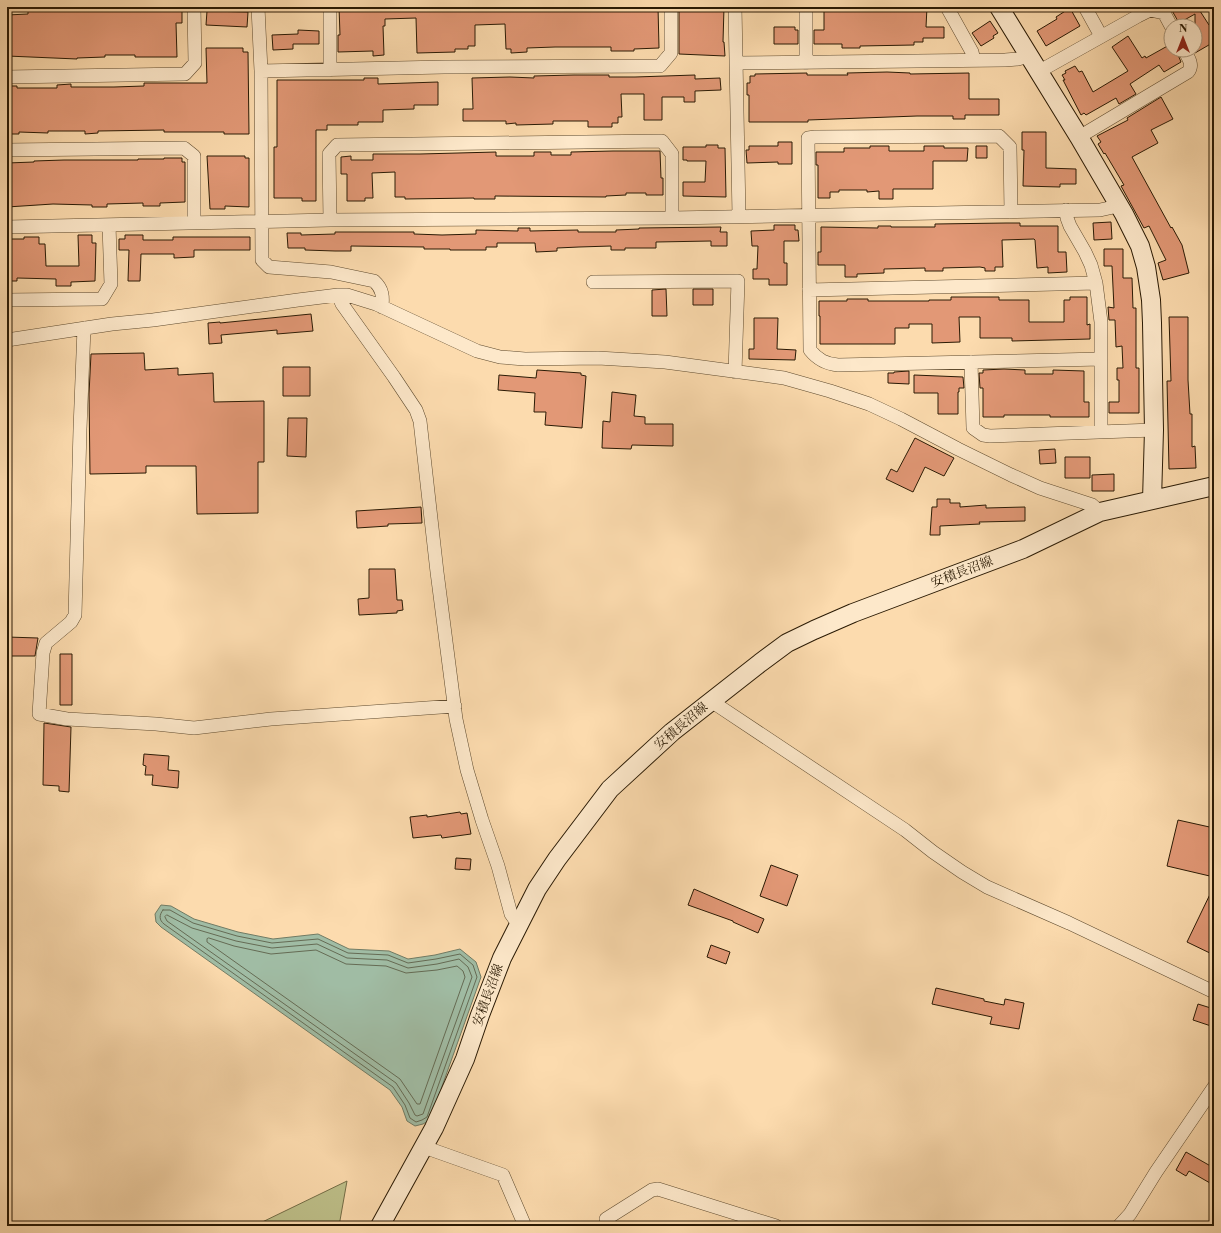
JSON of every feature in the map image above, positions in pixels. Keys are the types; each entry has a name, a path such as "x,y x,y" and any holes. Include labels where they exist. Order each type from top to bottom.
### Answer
{"main road":[{"path":"999,7 1079,137 1124,214 1140,246 1148,274 1151,300 1154,430 1152,500"},
{"name":"安積長沼線","path":"380,1226 434,1128 466,1059 480,1015 502,958 518,924 548,872 610,789 672,732 787,643 814,630 853,613 1023,549 1100,512 1214,486"}],"street":[{"path":"7,77 185,74 195,63 194,7"},
{"path":"258,7 261,71 262,260 269,267 331,272 374,281 380,288 383,298 382,307"},
{"path":"330,70 331,7"},
{"path":"261,71 451,67 660,66 671,53 670,7"},
{"path":"735,7 739,216"},
{"path":"806,7 806,63"},
{"path":"947,7 972,52 974,60"},
{"path":"1085,7 1101,36"},
{"path":"1038,72 1150,10 1164,13 1167,18"},
{"path":"736,63 1018,59 1029,56"},
{"path":"1079,137 1188,72 1191,64 1188,58"},
{"path":"1011,212 1010,147 999,136 808,138 810,350 815,356 826,363 838,365 1101,359"},
{"path":"330,220 329,154 337,145 662,141 672,154 672,218"},
{"path":"7,150 184,148 194,156 194,222"},
{"path":"7,227 330,220 809,216 1100,210 1118,206"},
{"path":"1066,210 1070,226 1088,258 1096,283 1101,322 1101,432"},
{"path":"7,300 102,299 111,284 109,225"},
{"path":"593,282 738,281 735,372"},
{"path":"809,290 1096,283"},
{"path":"338,295 342,304 416,410 420,421 437,572 456,719 467,770 482,820 498,866 511,914 518,924"},
{"path":"7,340 112,324 347,295 382,307 477,351 500,357 525,359 598,358 665,362 793,380 869,404 1011,475 1040,488 1092,505 1100,512"},
{"path":"84,328 75,615 71,622 46,643 43,653 39,714 67,719 156,724 194,728 271,719 455,706"},
{"path":"971,362 973,428 983,435 990,436 1154,430"},
{"path":"711,701 905,830 962,872 987,886 1214,992"},
{"path":"1125,1224 1214,1087"},
{"path":"424,1147 503,1175 525,1226"},
{"path":"606,1219 652,1190 658,1189 776,1226"}],"green space":[{"path":"347,1181 339,1226 254,1226"}],"water":[{"path":"161,905 171,906 194,919 238,932 273,939 318,934 349,949 389,951 408,959 460,949 476,962 481,977 430,1120 415,1126 407,1121 402,1107 390,1090 161,927 156,922 155,914"}],"building":[{"path":"339,7 658,7 659,48 634,49 634,51 611,51 611,47 555,47 527,48 527,52 511,53 511,49 506,49 505,24 475,25 475,46 468,46 468,49 455,49 455,52 417,53 416,18 385,19 385,26 383,26 384,55 373,56 373,51 338,52 338,35 340,35"},
{"path":"679,7 724,7 723,42 725,56 679,54"},
{"path":"824,7 927,7 926,27 944,27 944,38 923,38 923,42 914,42 914,45 860,46 860,48 842,48 842,44 814,44 814,30 824,30"},
{"path":"1170,7 1208,7 1200,11 1209,25 1214,22 1214,42 1203,48 1203,18 1195,18 1195,14 1188,18 1176,18"},
{"path":"1070,8 1080,26 1046,46 1037,31 1057,19 1056,17"},
{"path":"56,9 182,10 182,23 176,23 177,57 105,55 105,57 77,59 7,56 7,15 28,14 28,11 56,11"},
{"path":"207,11 248,12 247,27 206,25"},
{"path":"990,21 998,33 993,36 994,38 981,46 972,33"},
{"path":"774,27 795,27 795,30 798,30 798,44 774,44"},
{"path":"298,30 319,31 319,44 293,44 293,49 273,50 272,35 298,34"},
{"path":"1128,36 1142,58 1145,56 1146,58 1163,48 1163,58 1179,58 1181,62 1164,72 1159,65 1130,84 1136,94 1119,104 1116,98 1086,115 1084,113 1081,115 1063,80 1065,80 1062,75 1066,73 1065,71 1075,66 1079,72 1082,71 1093,92 1128,71 1112,47"},
{"path":"206,48 243,48 243,52 248,52 249,134 224,134 224,132 164,132 164,130 98,131 98,133 85,134 85,131 48,131 48,133 19,132 19,134 7,134 7,86 17,86 17,88 57,88 57,85 71,84 71,87 114,87 144,86 144,83 207,83"},
{"path":"887,72 910,74 969,73 969,99 999,99 999,115 965,115 965,119 953,119 953,116 917,116 808,120 808,122 749,122 749,95 747,95 747,83 750,83 750,76 755,76 755,74 807,73 807,75 848,75 847,73"},
{"path":"574,75 635,77 695,75 695,79 720,78 721,90 695,91 695,102 684,102 684,97 662,97 662,120 644,120 644,94 621,94 622,117 618,117 618,123 612,123 612,127 588,127 588,121 553,121 553,124 516,125 516,123 506,124 506,121 463,121 463,109 473,109 472,78 534,78 534,76"},
{"path":"364,78 378,78 378,84 438,82 438,105 414,105 414,109 383,110 383,122 358,122 358,125 327,125 327,130 316,130 316,201 302,201 302,198 274,198 274,147 277,147 277,80 364,80"},
{"path":"1161,97 1173,119 1151,130 1158,143 1132,157 1182,245 1189,273 1163,280 1158,263 1166,260 1149,226 1144,228 1121,186 1124,185 1098,144 1101,142 1097,136 1128,120 1127,118"},
{"path":"1022,132 1046,132 1046,168 1076,169 1076,184 1060,184 1060,187 1023,186 1024,150 1022,150"},
{"path":"778,142 792,142 792,164 778,164 778,162 747,163 746,150 749,150 749,146 778,146"},
{"path":"706,145 718,145 718,148 725,148 726,197 683,196 683,182 705,182 706,161 683,160 683,147 706,147"},
{"path":"870,146 889,146 889,151 924,151 924,146 968,148 967,161 933,161 933,189 893,189 893,199 879,199 879,191 867,192 867,190 839,190 839,192 830,192 830,198 818,198 818,165 816,165 816,152 844,152 844,148 870,148"},
{"path":"976,146 987,146 987,158 976,158"},
{"path":"660,151 663,195 626,193 626,195 606,197 495,196 495,199 405,199 405,197 395,197 395,172 372,173 373,198 365,198 365,201 347,201 347,174 341,174 341,157 351,156 351,160 373,160 373,154 496,152 496,156 534,156 534,152 551,152 551,155 571,155 571,152"},
{"path":"207,156 245,156 245,158 249,158 249,207 225,206 225,209 210,209"},
{"path":"182,158 182,162 185,162 185,202 160,203 160,206 143,206 143,203 107,204 107,207 53,204 7,207 7,163"},
{"path":"1111,222 1112,239 1094,240 1093,223"},
{"path":"1020,223 1020,226 1058,226 1058,252 1066,252 1067,272 1048,273 1048,267 1037,268 1034,239 1002,240 1003,267 995,267 995,271 985,271 985,268 980,267 943,268 943,271 925,271 925,268 884,269 884,273 857,274 857,277 845,277 845,265 818,265 818,252 821,252 821,227 935,227 935,224"},
{"path":"774,225 795,225 795,230 798,230 799,241 784,241 784,263 787,263 787,285 769,285 769,279 753,279 753,269 757,269 758,246 752,246 751,231 774,230"},
{"path":"721,227 720,232 727,232 727,246 711,246 711,241 656,242 656,248 625,248 625,250 611,250 611,246 579,247 557,248 557,251 536,252 535,243 497,243 497,247 486,247 486,250 351,246 351,251 305,250 305,248 288,248 287,233 301,233 301,235 335,234 335,232 414,232 414,234 442,235 476,234 476,230 518,231 518,228 530,228 530,231 578,230 578,232 616,232 616,230 639,228"},
{"path":"78,235 92,235 92,243 96,243 95,281 71,282 71,286 56,286 56,279 17,278 17,281 7,281 7,239 39,237 39,244 45,244 46,266 79,266"},
{"path":"125,235 143,235 143,240 173,240 173,237 250,237 250,250 194,250 194,257 174,258 174,254 141,254 140,281 128,281 129,250 119,250 119,239 125,239"},
{"path":"1104,249 1123,249 1123,278 1132,278 1133,308 1136,308 1136,368 1139,368 1139,413 1109,413 1109,402 1119,402 1119,380 1117,380 1117,368 1123,368 1122,346 1116,347 1115,320 1109,320 1108,307 1114,308 1112,266 1104,266"},
{"path":"666,289 667,316 652,316 652,290"},
{"path":"693,289 713,289 713,305 693,305"},
{"path":"951,297 999,297 999,300 1029,300 1029,322 1064,322 1064,300 1070,300 1070,297 1087,297 1087,325 1090,324 1090,339 1012,341 1012,338 980,338 980,317 959,317 960,342 932,343 932,324 909,324 909,328 895,328 895,344 820,344 819,301 868,299 868,301 929,301 951,300"},
{"path":"311,314 313,331 277,334 277,330 221,335 222,343 209,344 208,323"},
{"path":"1169,317 1188,317 1188,380 1190,414 1192,414 1192,447 1195,446 1196,468 1169,469 1167,381 1171,381"},
{"path":"754,318 778,318 777,349 796,350 795,360 749,359 749,349 754,349"},
{"path":"144,353 145,370 178,368 178,375 213,373 214,402 264,401 264,462 258,462 258,513 197,514 196,466 146,466 146,473 90,474 89,394 91,354"},
{"path":"283,367 310,367 310,396 283,396"},
{"path":"537,370 581,373 581,375 586,376 582,428 545,425 546,412 534,412 535,393 498,390 499,375 536,378"},
{"path":"983,370 1025,370 1025,374 1053,374 1053,370 1084,371 1084,402 1089,402 1089,417 1004,415 1004,417 983,417 983,388 980,388 979,373 983,373"},
{"path":"909,371 909,384 888,383 888,373"},
{"path":"914,375 963,377 964,388 959,388 958,392 958,414 938,414 938,393 914,393"},
{"path":"612,392 636,395 634,416 645,417 645,424 673,424 673,446 632,445 631,449 602,448 603,421 610,422"},
{"path":"288,418 307,418 306,457 287,456"},
{"path":"915,438 954,458 944,476 925,467 913,492 886,479 891,469 897,472"},
{"path":"1055,449 1056,463 1040,464 1039,450"},
{"path":"1065,457 1090,457 1090,478 1065,478"},
{"path":"1114,474 1114,491 1092,491 1092,475"},
{"path":"937,499 950,499 950,503 960,503 960,507 986,505 986,508 1025,507 1025,521 979,522 980,524 940,526 940,535 930,535 932,507 937,507"},
{"path":"421,507 422,523 388,524 388,526 357,528 356,511"},
{"path":"369,569 395,569 397,600 402,600 403,610 397,611 397,613 359,615 358,599 369,598"},
{"path":"7,637 38,638 35,656 7,656"},
{"path":"60,654 72,654 72,705 60,705"},
{"path":"44,723 71,727 69,792 59,791 59,786 43,785"},
{"path":"144,754 169,756 168,770 179,771 178,788 152,785 153,775 145,775 146,766 143,765"},
{"path":"460,812 461,814 467,813 471,834 442,838 441,835 413,838 410,817 427,815 427,817"},
{"path":"1178,820 1214,828 1214,877 1167,866"},
{"path":"456,858 471,859 470,870 455,869"},
{"path":"771,865 798,875 787,906 760,896"},
{"path":"1214,886 1214,955 1187,942"},
{"path":"694,889 764,919 758,933 733,921 688,905"},
{"path":"711,945 730,952 726,964 707,957"},
{"path":"936,988 1004,1005 1005,999 1024,1003 1019,1029 990,1024 992,1017 932,1004"},
{"path":"1198,1004 1214,1009 1214,1027 1193,1020"},
{"path":"1186,1152 1214,1168 1214,1183 1211,1181 1210,1183 1189,1171 1186,1176 1176,1170"}]}
